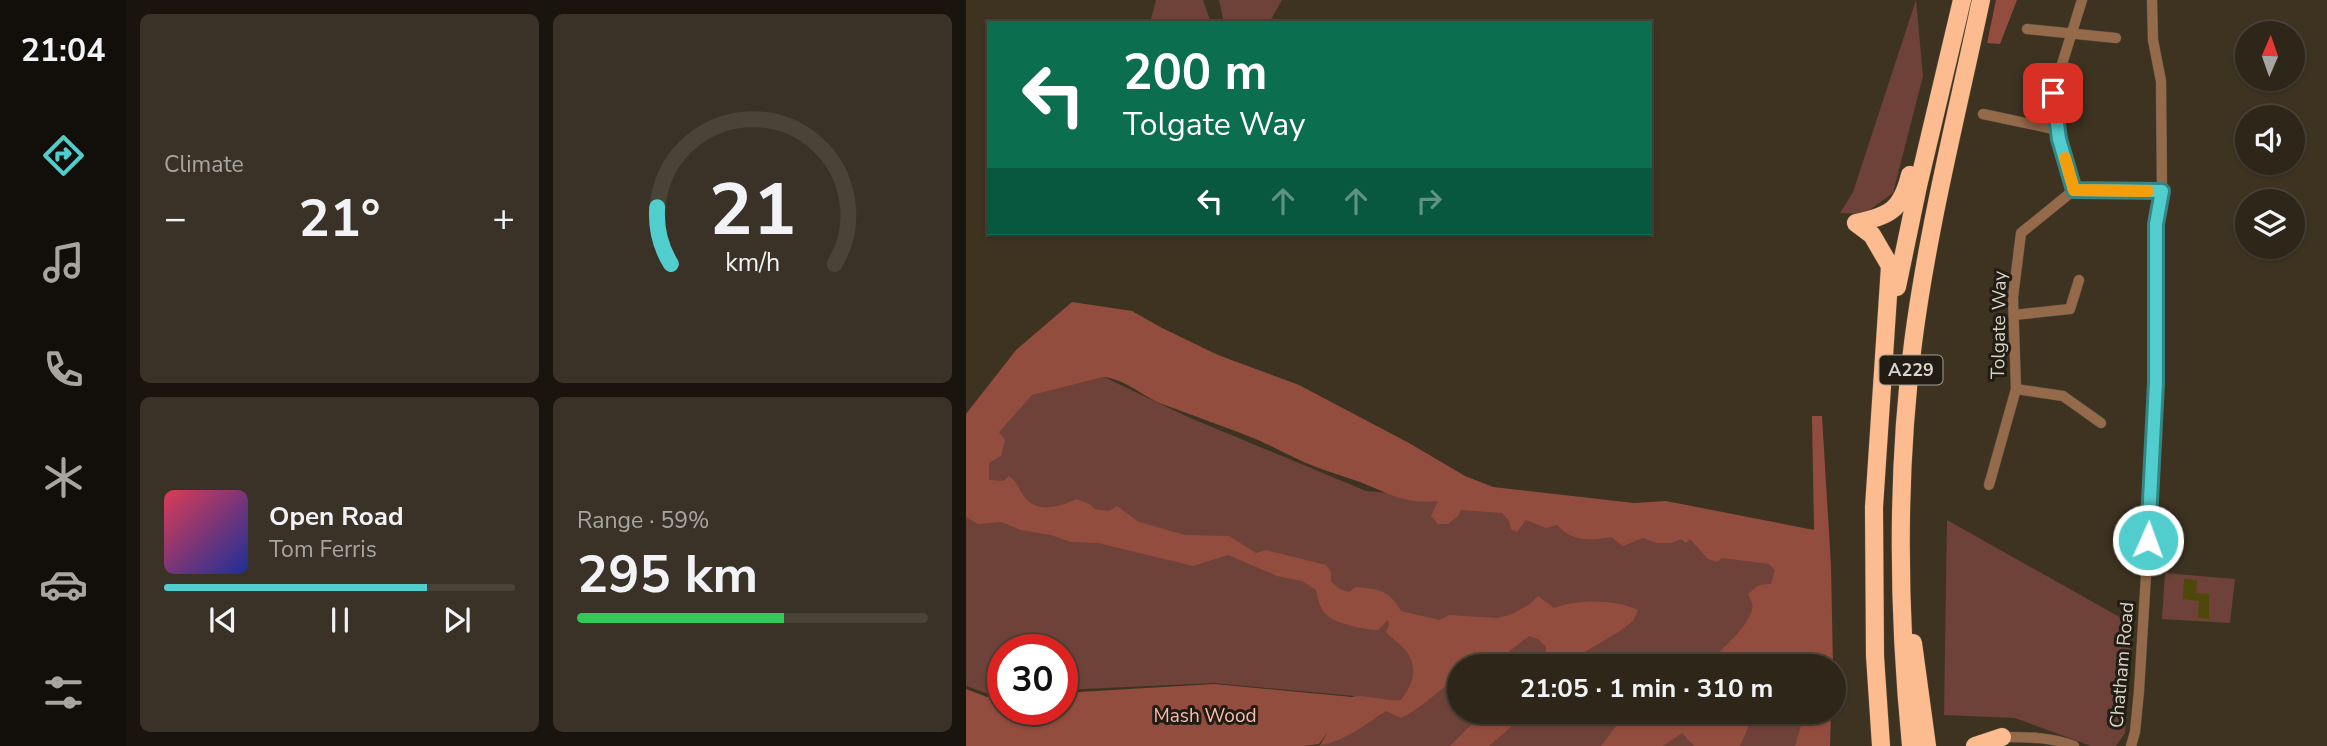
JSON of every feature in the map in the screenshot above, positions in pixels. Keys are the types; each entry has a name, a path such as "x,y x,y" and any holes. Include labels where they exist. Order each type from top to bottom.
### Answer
{"highway":[{"name":"A229","path":"1911,746 1904,669 1901,553 1904,448 1913,346 1934,214 1981,0"},
{"name":"A229","path":"1881,746 1875,656 1874,507 1883,373 1918,186 1961,4"},
{"path":"1883,373 1890,266 1872,235 1856,223 1889,214 1904,197 1939,67 1961,4"},
{"path":"1901,553 1927,746"},
{"path":"1975,746 2002,737"}],"street":[{"path":"2082,0 2053,93 2058,130 2074,190 2162,191"},
{"name":"Chatham Road","path":"2131,746 2139,691 2155,426 2156,224 2162,191 2161,80 2153,40 2152,0"},
{"path":"2027,29 2116,38"},
{"path":"1983,114 2058,130"},
{"name":"Tolgate Way","path":"1989,485 2016,389 2013,297 2021,233 2074,190"},
{"path":"2014,315 2070,309 2079,280"},
{"path":"2016,389 2063,396 2101,423"},
{"path":"2002,737 2061,740 2074,746"}],"shaded area":[{"path":"1156,0 1203,0 1210,21 1151,21"},
{"path":"1219,0 1282,0 1270,21 1224,21"},
{"path":"1916,0 1923,76 1893,193 1864,214 1840,213 1853,192"},
{"path":"1104,377 1188,417 1366,491 1814,530 1826,654 1447,654 1447,724 1826,724 1825,746 1315,746 1320,745 1354,696 1214,683 1078,689 1078,634 987,634 987,693 966,686 966,468 1031,395"},
{"path":"1947,520 2132,624 2125,733 2116,746 2091,746 2015,718 1944,715"},
{"path":"2165,573 2235,579 2230,623 2162,619"}],"green space":[{"path":"1996,0 2017,0 2000,44 1987,43"},
{"name":"Mash Wood","path":"1072,302 1132,311 1218,355 1299,385 1465,476 1493,487 1634,503 1666,501 1814,530 1812,416 1822,416 1831,566 1833,654 1718,654 1749,618 1752,606 1748,594 1759,585 1771,584 1775,570 1769,564 1722,558 1717,562 1708,559 1690,539 1686,543 1681,539 1671,543 1657,543 1643,538 1623,546 1611,537 1582,539 1569,535 1557,525 1546,528 1526,520 1517,532 1511,529 1509,521 1502,513 1461,510 1448,524 1438,524 1431,516 1438,501 1415,501 1396,497 1162,404 1120,381 1104,377 1032,395 999,432 1005,440 1001,456 989,463 989,480 1003,481 1009,476 1025,498 1037,506 1057,506 1077,499 1094,509 1109,511 1117,506 1139,522 1185,535 1229,536 1256,553 1266,550 1326,565 1331,572 1331,582 1340,589 1349,592 1356,587 1377,590 1388,595 1401,611 1440,620 1449,615 1497,618 1512,614 1538,596 1554,608 1596,601 1638,610 1633,621 1581,654 1546,654 1546,647 1538,639 1529,636 1506,654 1447,654 1447,685 1422,705 1401,718 1386,711 1354,732 1320,745 1328,732 1319,744 1304,746 966,746 966,689 987,697 987,725 1078,725 1078,692 1214,684 1401,700 1413,677 1413,665 1407,652 1386,632 1388,620 1378,630 1338,622 1323,611 1316,590 1302,581 1277,576 1228,555 1193,566 1098,543 1071,542 1051,535 1021,530 1001,522 978,524 966,517 966,414 1016,350"},
{"path":"1472,724 1514,724 1489,746 1450,746"},
{"path":"1750,724 1740,746 1694,746 1682,733 1663,746 1601,746 1617,725"},
{"path":"1801,724 1831,724 1830,746 1795,746"}],"building":[{"path":"2184,579 2197,580 2196,593 2209,594 2209,619 2198,618 2199,601 2183,599"}],"slow traffic":[{"path":"2065,158 2074,190 2148,191"}],"route":[{"path":"2053,93 2059,139 2074,190 2162,191 2156,224 2155,426 2148,540"}]}
